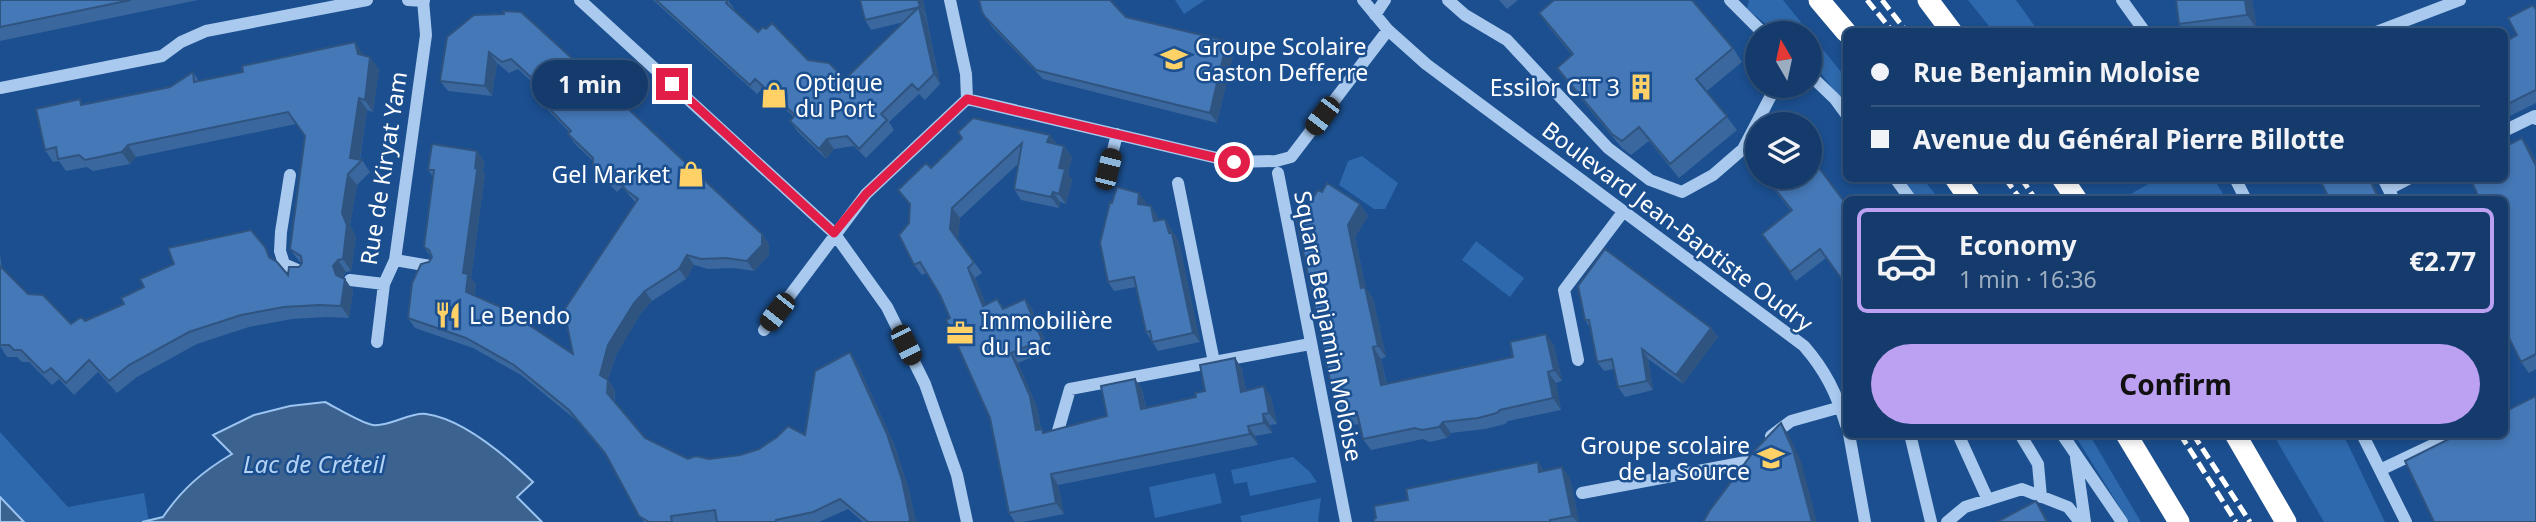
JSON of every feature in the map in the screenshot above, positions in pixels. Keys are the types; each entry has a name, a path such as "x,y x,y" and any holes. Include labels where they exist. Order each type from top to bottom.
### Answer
{"highway":[{"path":"1819,0 1843,28"},
{"path":"1928,0 1949,28"},
{"path":"2128,438 2179,522"},
{"path":"2237,438 2286,522"}],"street":[{"path":"0,88 162,56 181,42 206,31 367,0"},
{"path":"408,0 424,1"},
{"path":"580,0 834,233 887,307 925,384 957,475 967,522"},
{"path":"764,330 818,259 834,233 866,194 967,99 966,74 950,0"},
{"name":"Boulevard Jean-Baptiste Oudry","path":"1363,0 1388,30 1426,64 1804,346 1828,378 1843,414"},
{"path":"1375,15 1385,0"},
{"path":"1448,0 1465,15 1507,40 1608,148 1650,180 1682,192 1713,175 1743,149 1770,98"},
{"path":"1731,0 1751,21"},
{"path":"2122,0 2142,28"},
{"path":"2386,28 2460,0"},
{"name":"Rue de Kiryat Yam","path":"377,342 384,284 394,260 426,35 424,1"},
{"path":"967,99 1234,162 1276,161 1291,157 1388,30"},
{"path":"1822,87 1843,110"},
{"path":"2508,129 2535,116 2536,119"},
{"path":"1105,183 1117,134"},
{"name":"Square Benjamin Moloise","path":"1278,173 1346,522"},
{"path":"290,175 280,251 284,264 302,272"},
{"path":"1898,182 1909,196"},
{"path":"1178,183 1214,362"},
{"path":"1578,360 1564,290 1623,212"},
{"path":"394,260 430,266"},
{"path":"350,280 384,284"},
{"path":"1058,430 1070,389 1310,344"},
{"path":"1739,474 1755,453 1791,421 1841,407"},
{"path":"1850,438 1865,522"},
{"path":"1911,438 1931,522"},
{"path":"1960,438 1988,500"},
{"path":"2022,438 2038,464 2041,497"},
{"path":"2065,438 2122,522"},
{"path":"2364,438 2406,522"},
{"path":"2380,470 2448,438"},
{"path":"1582,494 1755,453"},
{"path":"2075,454 2082,522"},
{"path":"1947,522 1965,507 2022,489 2068,507 2082,522"}],"shaded area":[{"path":"1175,0 1205,0 1184,14"},
{"path":"1749,0 1783,0 1800,21 1762,21 1747,9"},
{"path":"1968,0 2016,0 2036,28 1991,28"},
{"path":"1822,48 1843,74 1843,102 1822,75"},
{"path":"1362,156 1398,183 1385,209 1374,209 1339,185 1348,161"},
{"path":"1903,182 1925,182 1937,196 1915,196"},
{"path":"2152,182 2216,182 2224,196 2127,196"},
{"path":"1476,241 1524,278 1510,297 1462,260"},
{"path":"0,432 68,507 144,493 149,522 0,522"},
{"path":"2076,438 2091,438 2141,522 2129,522"},
{"path":"2275,438 2345,438 2385,522 2324,522"},
{"path":"1293,457 1317,482 1250,496 1247,482 1234,484 1231,470"},
{"path":"1215,473 1222,503 1155,518 1149,487"},
{"path":"1321,498 1318,522 1242,522 1240,516"}],"water":[{"name":"Lac de Créteil","path":"325,402 373,425 420,414 455,423 484,440 533,482 517,497 542,522 142,522 163,517 194,481 232,454 213,435 254,415 290,406"},
{"path":"0,497 24,522 0,522"}],"building":[{"path":"0,0 131,0 0,27"},
{"path":"656,0 728,0 726,3 758,32 772,23 808,60 829,63 845,79 919,7 934,74 918,90 912,84 881,114 887,120 859,149 847,136 827,139 819,149 790,121 795,115 755,79 750,85"},
{"path":"860,0 918,0 920,7 865,20"},
{"path":"979,0 1110,0 1126,17 1227,41 1210,113 1036,70 985,17"},
{"name":"Essilor CIT 3","path":"1554,0 1692,0 1733,48 1696,79 1727,116 1670,164 1639,127 1622,141 1612,134 1557,68 1573,54 1539,13"},
{"path":"2176,0 2245,0 2247,15 2179,24"},
{"path":"2533,5 2536,10 2536,90 2508,104 2508,40 2517,35 2508,18"},
{"path":"503,11 521,12 587,72 587,79 621,110 625,106 762,234 762,245 747,261 701,259 687,255 679,269 645,291 634,303 608,345 600,375 608,380 607,393 645,438 688,459 696,456 709,459 740,455 759,449 788,426 805,435 815,371 850,352 887,434 902,480 909,522 868,522 840,499 813,512 775,522 717,522 715,510 671,516 672,522 649,522 639,516 605,453 569,410 514,365 466,338 408,318 412,283 421,264 429,262 432,257 424,247 434,170 428,170 432,144 477,151 475,169 478,164 463,273 468,274 466,292 505,309 573,354 564,310 638,199 615,177 610,181 593,166 593,158 568,134 571,131 535,94 537,91 530,85 533,79 511,59 502,62 489,52 485,86 440,81 447,37 474,15 504,14"},
{"path":"355,42 358,54 370,57 365,100 359,98 350,158 362,160 348,174 342,213 347,225 343,259 333,266 336,275 345,279 341,306 284,307 241,315 189,332 129,365 109,381 89,360 66,383 51,368 44,373 21,350 0,345 0,266 28,294 43,295 71,324 81,317 85,321 124,304 121,298 144,287 140,279 174,264 168,248 251,230 265,247 269,257 288,275 289,267 299,267 302,263 301,256 290,249 305,136 288,112 128,145 122,152 85,160 79,155 58,159 56,147 45,150 36,109 80,99 81,105 170,87 193,72 194,82 243,72 242,66"},
{"path":"973,118 1050,135 1047,142 1064,146 1059,168 1065,169 1059,194 1053,192 1051,197 1014,189 1022,143 952,208 950,229 974,262 968,268 983,306 997,299 1003,309 1025,299 1042,340 1011,353 1030,396 1036,430 1042,429 1043,433 1107,416 1101,386 1135,379 1141,409 1196,397 1195,393 1205,391 1200,365 1235,358 1241,392 1264,386 1269,413 1263,414 1264,423 1248,426 1250,434 1051,474 1056,503 1009,513 990,418 946,320 950,318 940,295 920,262 914,265 899,235 909,223 910,204 898,190 926,163 931,168 962,138 958,132"},
{"path":"2522,138 2536,166 2536,354 2521,362 2508,336 2508,196 2478,196 2472,182 2508,182 2508,145"},
{"path":"1822,172 1843,200 1843,281 1820,249 1790,272 1762,234 1792,210 1775,189 1822,189"},
{"path":"2321,182 2371,182 2377,196 2328,196"},
{"path":"1327,183 1360,204 1348,225 1361,288 1365,287 1378,346 1373,347 1381,385 1513,357 1510,342 1546,334 1554,370 1548,372 1553,398 1478,418 1443,422 1439,427 1422,430 1415,428 1363,439 1357,412 1337,415 1297,222 1318,190 1322,192"},
{"path":"1117,187 1139,193 1138,204 1151,206 1154,221 1165,219 1169,233 1172,233 1193,333 1152,342 1150,331 1146,332 1134,277 1108,282 1100,243 1110,202 1112,203"},
{"path":"1605,249 1711,328 1676,375 1642,349 1647,381 1618,387 1612,359 1597,362 1589,320 1585,320 1578,286"},
{"path":"2536,396 2536,522 2434,522 2405,461 2451,438 2508,438 2508,410"},
{"path":"1781,423 1793,450 1812,522 1703,522 1754,451"},
{"path":"1538,462 1539,472 1562,467 1572,516 1550,522 1374,522 1374,506 1408,500 1406,489"},
{"path":"2036,501 2047,522 1997,522"}],"railway":[{"path":"1867,0 1890,28"},
{"path":"1882,0 1904,28"},
{"path":"2008,182 2018,196"},
{"path":"2024,182 2033,196"},
{"path":"2183,438 2236,522"},
{"path":"2196,438 2250,522"}],"place":[{"name":"Groupe Scolaire Gaston Defferre","path":"1174,59"},
{"name":"Essilor CIT 3","path":"1641,87"},
{"name":"Optique du Port","path":"774,95"},
{"name":"Gel Market","path":"691,174"},
{"name":"Le Bendo","path":"448,315"},
{"name":"Immobilière du Lac","path":"960,333"},
{"name":"Groupe scolaire de la Source","path":"1771,458"}],"route":[{"path":"672,84 834,233 866,194 967,99 1234,162"}]}
